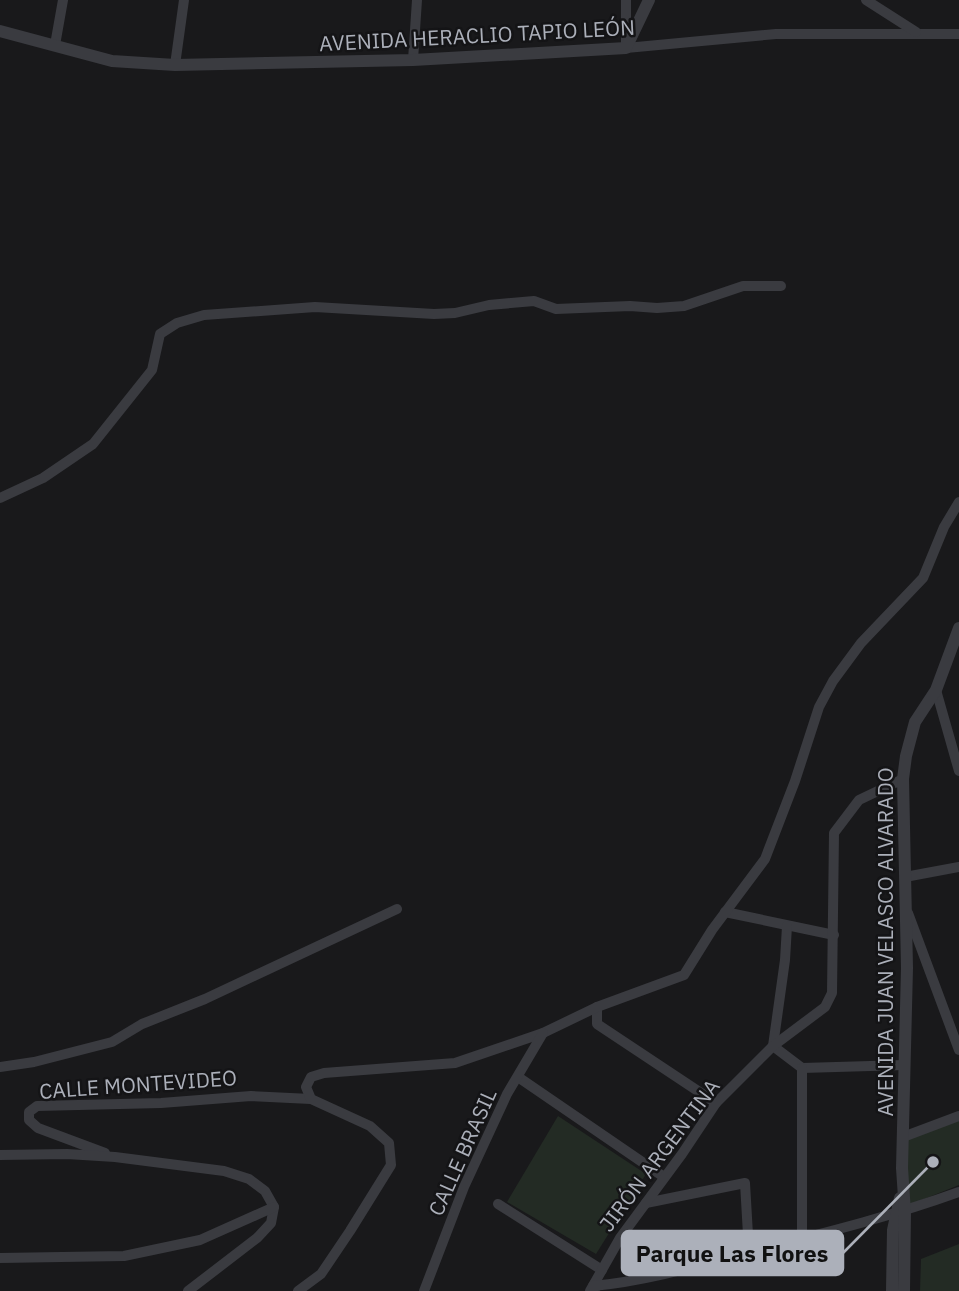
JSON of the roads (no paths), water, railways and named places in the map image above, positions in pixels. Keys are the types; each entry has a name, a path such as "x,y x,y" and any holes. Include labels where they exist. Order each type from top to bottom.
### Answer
{"street":[{"path":"55,45 63,0"},
{"path":"175,65 184,0"},
{"path":"414,60 417,0"},
{"path":"626,0 626,48"},
{"path":"626,48 649,0"},
{"path":"866,0 918,33"},
{"name":"AVENIDA HERACLIO TAPIO LEÓN","path":"0,31 112,61 175,65 414,60 626,48 776,34 959,33"},
{"path":"0,498 43,478 93,444 152,370 159,334 177,323 204,315 315,307 434,314 455,313 489,304 534,302 556,309 630,306 657,308 684,306 743,286 781,286"},
{"path":"298,1291 321,1274 391,1165 389,1143 370,1126 311,1099 306,1087 311,1077 324,1073 455,1063 543,1033 597,1007 684,975 725,912 765,859 795,781 819,707 832,681 860,643 923,578 944,527 959,502"},
{"name":"AVENIDA JUAN VELASCO ALVARADO","path":"904,1291 901,1213 906,907 903,779 915,722 936,690 959,628"},
{"path":"936,690 959,771"},
{"name":"JIRÓN ARGENTINA","path":"593,1289 620,1237 716,1102 774,1046 825,1007 832,993 833,838 837,827 859,800 903,779"},
{"path":"905,877 959,867"},
{"path":"906,907 959,1050"},
{"path":"0,1067 34,1062 112,1042 142,1024 205,999 397,909"},
{"path":"725,912 834,935"},
{"path":"787,926 774,1046 802,1068 905,1065"},
{"path":"597,1007 597,1024 716,1102"},
{"name":"CALLE BRASIL","path":"427,1290 464,1187 507,1094 543,1033"},
{"path":"802,1068 802,1239"},
{"path":"518,1077 664,1177"},
{"name":"CALLE MONTEVIDEO","path":"115,1157 38,1128 29,1120 29,1112 37,1107 161,1103 251,1096 311,1099"},
{"path":"903,1137 959,1116"},
{"path":"0,1155 67,1154 115,1157 225,1171 249,1179 265,1191 274,1207 271,1223 257,1238 188,1291"},
{"path":"646,1203 745,1183 749,1252"},
{"path":"593,1289 628,1283 901,1213 959,1192"},
{"path":"498,1204 602,1270"},
{"path":"0,1258 124,1256 200,1240 274,1207"},
{"name":"AVENIDA JUAN VELASCO ALVARADO","path":"892,1291 893,1230 901,1213"}],"place":[{"name":"Parque Las Flores","path":"933,1162"}]}
